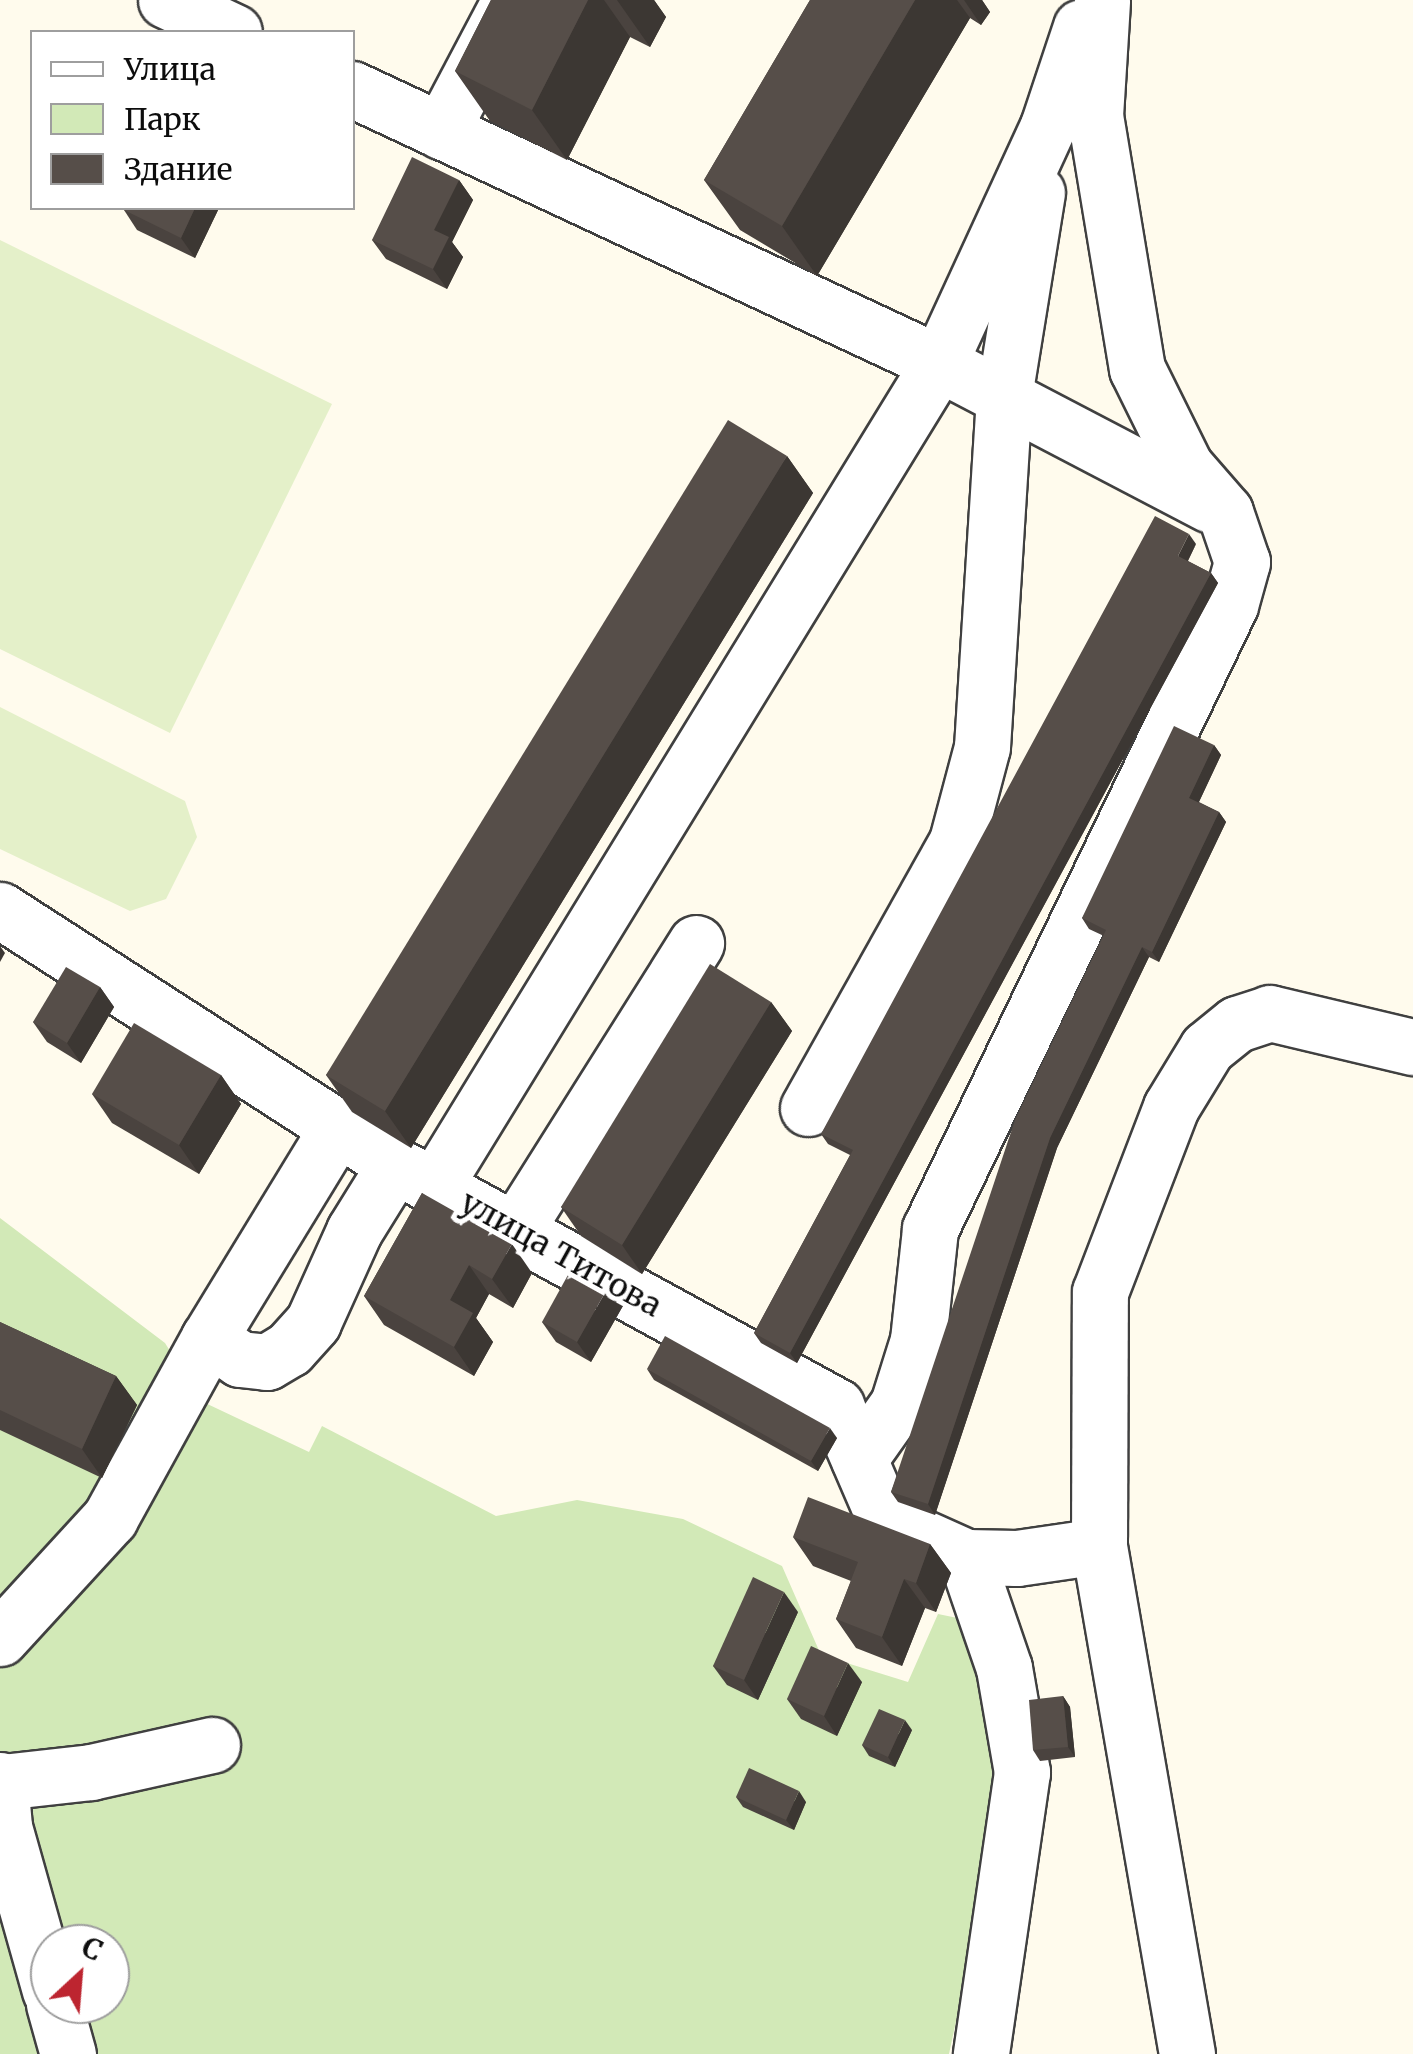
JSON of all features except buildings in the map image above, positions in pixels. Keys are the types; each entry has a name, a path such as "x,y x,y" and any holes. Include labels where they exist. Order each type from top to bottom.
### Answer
{"street":[{"path":"166,0 230,30"},
{"path":"441,132 510,0"},
{"path":"209,1338 240,1359 267,1362 289,1349 312,1322 354,1231 415,1175 938,363 1048,126 1090,0"},
{"path":"859,1459 898,1404 918,1340 930,1229 1230,605 1242,562 1225,512 1185,466 1137,369 1095,116 1102,0"},
{"path":"355,90 938,363 1225,512"},
{"path":"808,1108 957,840 982,747 1004,396 1048,126"},
{"path":"698,248 728,198"},
{"name":"улица Титова","path":"0,910 415,1175 836,1406 879,1506 906,1530 966,1557 1018,1558 1099,1546"},
{"path":"516,1229 696,942"},
{"path":"1187,2054 1099,1546 1100,1292 1172,1107 1206,1048 1238,1024 1270,1013 1413,1047"},
{"path":"0,1638 86,1552 110,1518 209,1338 337,1128"},
{"path":"966,1557 1004,1668 1022,1772 980,2054"},
{"path":"31,1924 4,1827 1,1781 91,1772 212,1745"},
{"path":"60,2024 68,2054"}],"green space":[{"path":"0,240 332,404 170,733 0,649"},
{"path":"0,707 185,801 197,837 166,899 130,911 0,849"},
{"path":"0,1218 165,1343 201,1401 309,1452 322,1426 496,1516 577,1500 683,1519 782,1566 821,1655 908,1682 938,1614 972,1621 1010,1769 949,2054 0,2054"}]}
